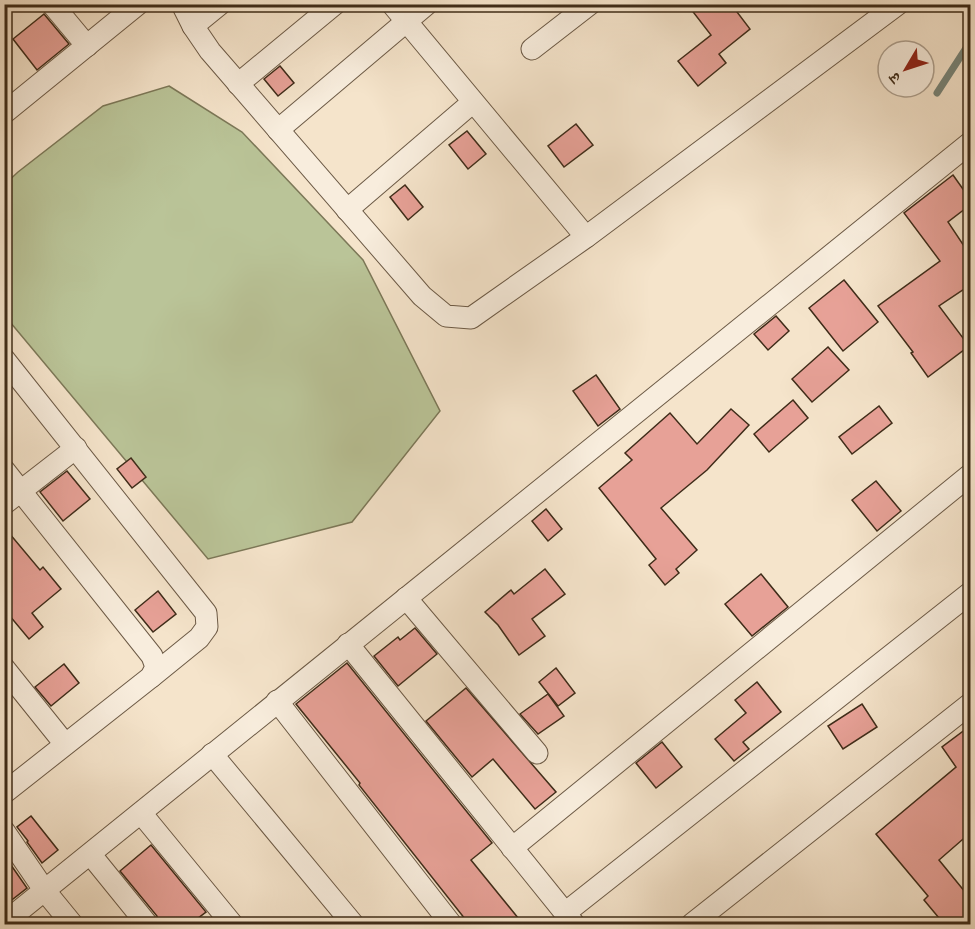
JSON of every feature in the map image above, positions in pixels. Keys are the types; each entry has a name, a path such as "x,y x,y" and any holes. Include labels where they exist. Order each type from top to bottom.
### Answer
{"street":[{"path":"52,4 87,46"},
{"path":"4,113 138,4"},
{"path":"182,4 193,26 210,51 422,296 446,316 471,318 586,237 898,4"},
{"path":"193,26 220,4"},
{"path":"238,84 335,4"},
{"path":"392,4 586,237"},
{"path":"278,130 427,4"},
{"path":"532,50 590,4"},
{"path":"347,210 473,102"},
{"path":"4,923 970,143"},
{"path":"4,359 206,613 207,627 199,638 4,793"},
{"path":"4,504 76,448"},
{"path":"4,470 152,656 156,667 151,677"},
{"path":"512,848 970,475"},
{"path":"348,644 570,919 970,592"},
{"path":"406,598 537,753"},
{"path":"4,668 12,692 65,744"},
{"path":"278,701 451,924"},
{"path":"692,924 970,704"},
{"path":"212,754 353,924"},
{"path":"141,813 232,924"},
{"path":"4,831 45,891 72,924"},
{"path":"91,855 147,924"}],"green space":[{"path":"169,86 242,132 363,260 440,411 352,522 208,559 5,316 4,185 103,106"}],"building":[{"path":"687,4 731,4 750,29 719,54 726,63 698,86 678,61 711,35"},
{"path":"44,14 69,44 37,70 13,39"},
{"path":"280,66 294,83 278,96 264,79"},
{"path":"576,124 593,145 564,167 548,146"},
{"path":"467,131 486,154 468,169 449,145"},
{"path":"953,175 970,199 970,205 948,222 970,255 970,285 939,306 969,346 928,377 911,353 913,352 878,306 940,261 904,213"},
{"path":"405,185 423,207 408,220 390,197"},
{"path":"844,280 878,322 843,351 809,308"},
{"path":"776,316 789,331 768,350 754,334"},
{"path":"828,347 849,370 812,402 792,379"},
{"path":"596,375 620,409 598,426 573,391"},
{"path":"793,400 808,418 769,452 754,434"},
{"path":"879,406 892,423 852,454 839,437"},
{"path":"731,409 749,425 707,470 661,508 697,550 676,569 679,573 665,585 649,565 656,559 599,488 632,460 625,453 670,413 697,444"},
{"path":"131,458 146,477 132,488 117,469"},
{"path":"67,471 90,499 63,521 40,492"},
{"path":"876,481 901,511 877,531 852,500"},
{"path":"546,509 562,529 548,541 532,521"},
{"path":"4,527 40,570 43,567 61,589 32,613 43,627 29,639 4,609"},
{"path":"545,569 565,594 532,619 545,636 519,655 498,625 485,612 511,590 514,594"},
{"path":"761,574 788,607 752,636 725,604"},
{"path":"158,591 176,614 153,632 135,610"},
{"path":"415,628 437,654 398,686 374,656 398,637 400,640"},
{"path":"347,663 492,843 471,860 523,924 469,924 296,704"},
{"path":"64,664 79,683 51,706 35,687"},
{"path":"556,668 575,693 558,706 539,682"},
{"path":"757,682 781,712 743,742 749,749 734,761 715,739 746,713 735,700"},
{"path":"466,688 556,792 535,809 493,759 472,777 426,721"},
{"path":"548,694 564,716 538,734 520,714"},
{"path":"862,704 877,727 843,749 828,726"},
{"path":"970,726 970,833 939,860 970,898 970,914 957,924 944,924 924,900 928,896 876,834 956,767 942,747"},
{"path":"662,742 682,767 656,788 636,763"},
{"path":"31,816 58,850 42,863 17,827"},
{"path":"151,845 206,912 190,924 159,924 157,916 120,871"},
{"path":"4,855 27,888 4,906"}],"waterway":[{"path":"937,93 970,42"}]}
